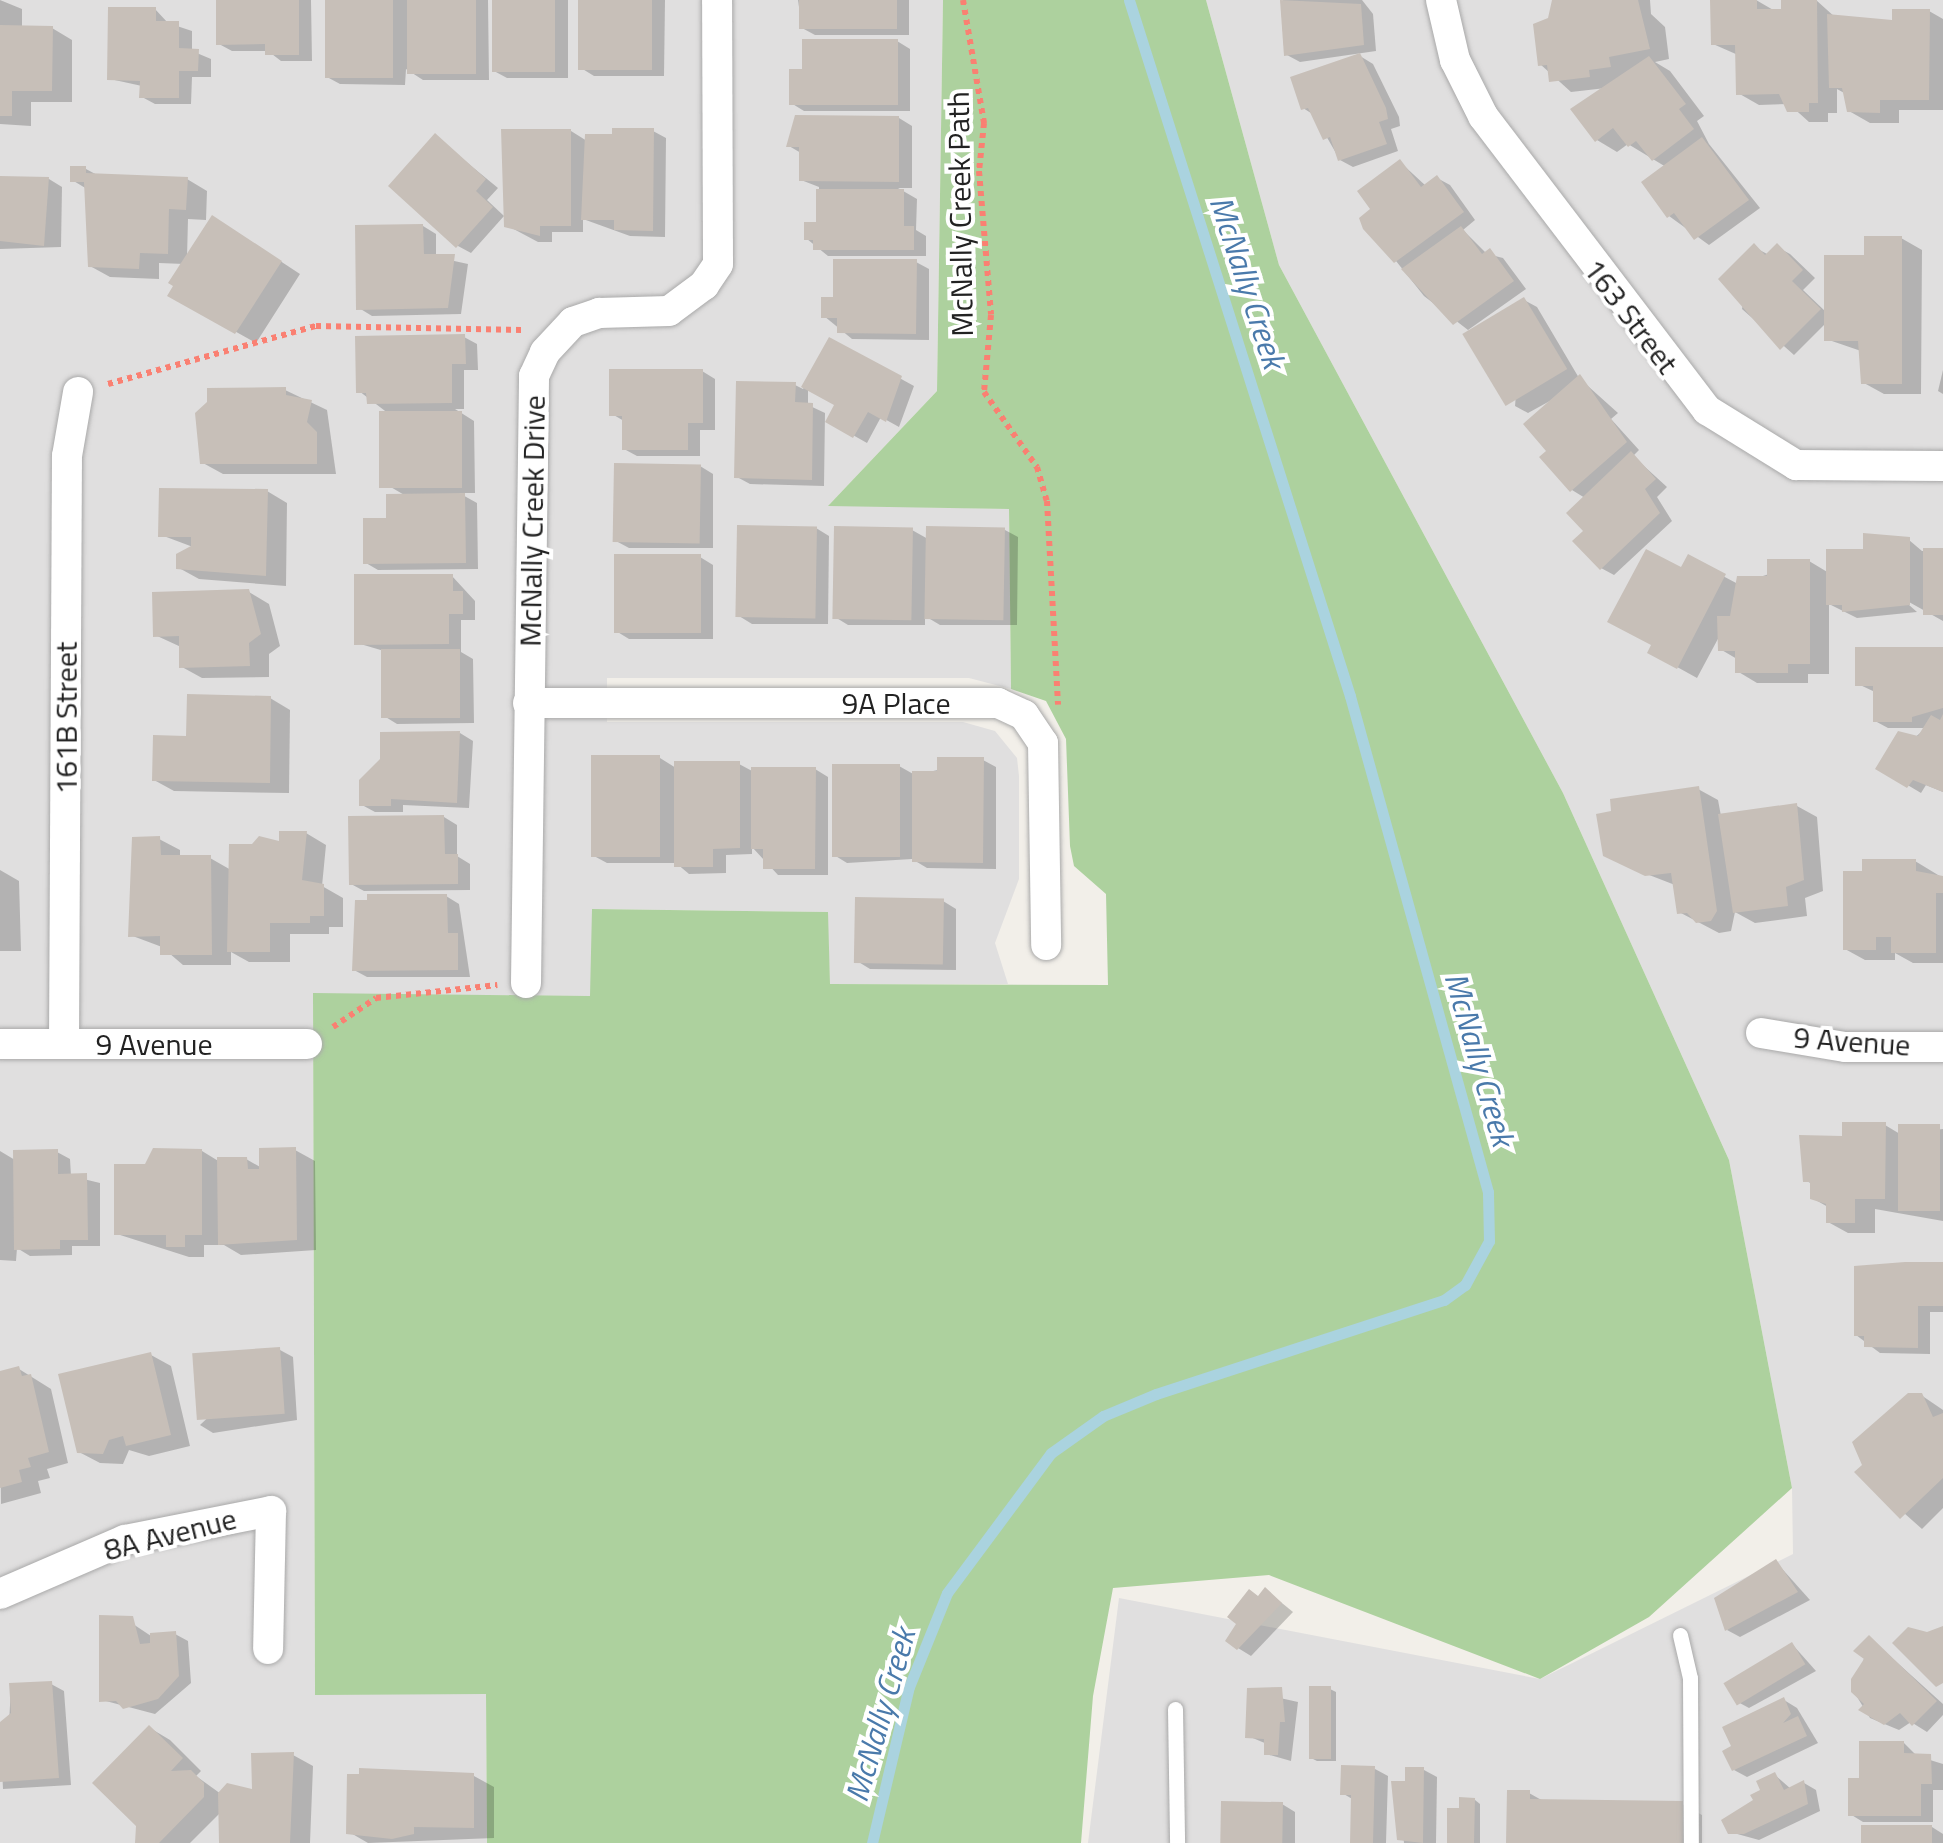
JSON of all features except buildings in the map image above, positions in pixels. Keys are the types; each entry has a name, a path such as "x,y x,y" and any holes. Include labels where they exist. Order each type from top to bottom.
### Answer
{"street":[{"path":"564,331 599,314 669,311 704,286 718,264 717,0"},
{"name":"163 Street","path":"1441,0 1455,60 1483,116 1707,410 1796,466 1943,466"},
{"name":"McNally Creek Drive","path":"526,982 534,376 564,331"},
{"name":"161B Street","path":"64,1044 67,456 78,392"},
{"name":"9A Place","path":"528,703 998,703 1024,715 1043,743 1046,945"},
{"name":"9 Avenue","path":"1761,1033 1845,1047 1943,1047"},
{"name":"9 Avenue","path":"0,1044 308,1044"},
{"name":"8A Avenue","path":"0,1594 124,1540 272,1511 268,1648"}],"lane":[{"path":"1680,1635 1690,1678 1691,1843"},
{"path":"1174,1709 1177,1843"}],"path":[{"name":"McNally Creek Path","path":"963,0 984,123 979,171 990,315 984,392 1036,467 1046,501 1053,647 1063,696 1058,706"},
{"path":"78,392 316,326 564,331"},
{"path":"308,1044 376,998 526,982"}],"shaded area":[{"path":"0,0 943,0 937,391 829,505 1009,509 1011,689 969,678 607,678 607,722 963,722 995,731 1017,758 1019,776 1019,879 995,943 1008,984 830,984 827,912 593,909 591,996 313,994 315,1694 486,1694 487,1843 0,1843"},
{"path":"1206,0 1943,0 1943,1843 1088,1843 1119,1598 1540,1679 1793,1554 1792,1488 1729,1160 1563,793 1279,265"}],"green space":[{"path":"943,0 1206,0 1279,265 1563,793 1729,1160 1792,1488 1649,1617 1540,1679 1269,1575 1113,1588 1093,1696 1081,1843 487,1843 486,1694 315,1695 313,993 590,996 592,909 828,912 830,984 1108,985 1106,894 1074,866 1070,846 1066,739 1046,701 1011,689 1009,509 828,506 937,391"}],"waterway":[{"name":"McNally Creek","path":"872,1843 909,1687 947,1593 1051,1453 1103,1416 1156,1394 1444,1300 1465,1285 1489,1241 1488,1192 1350,696 1129,0"}]}
